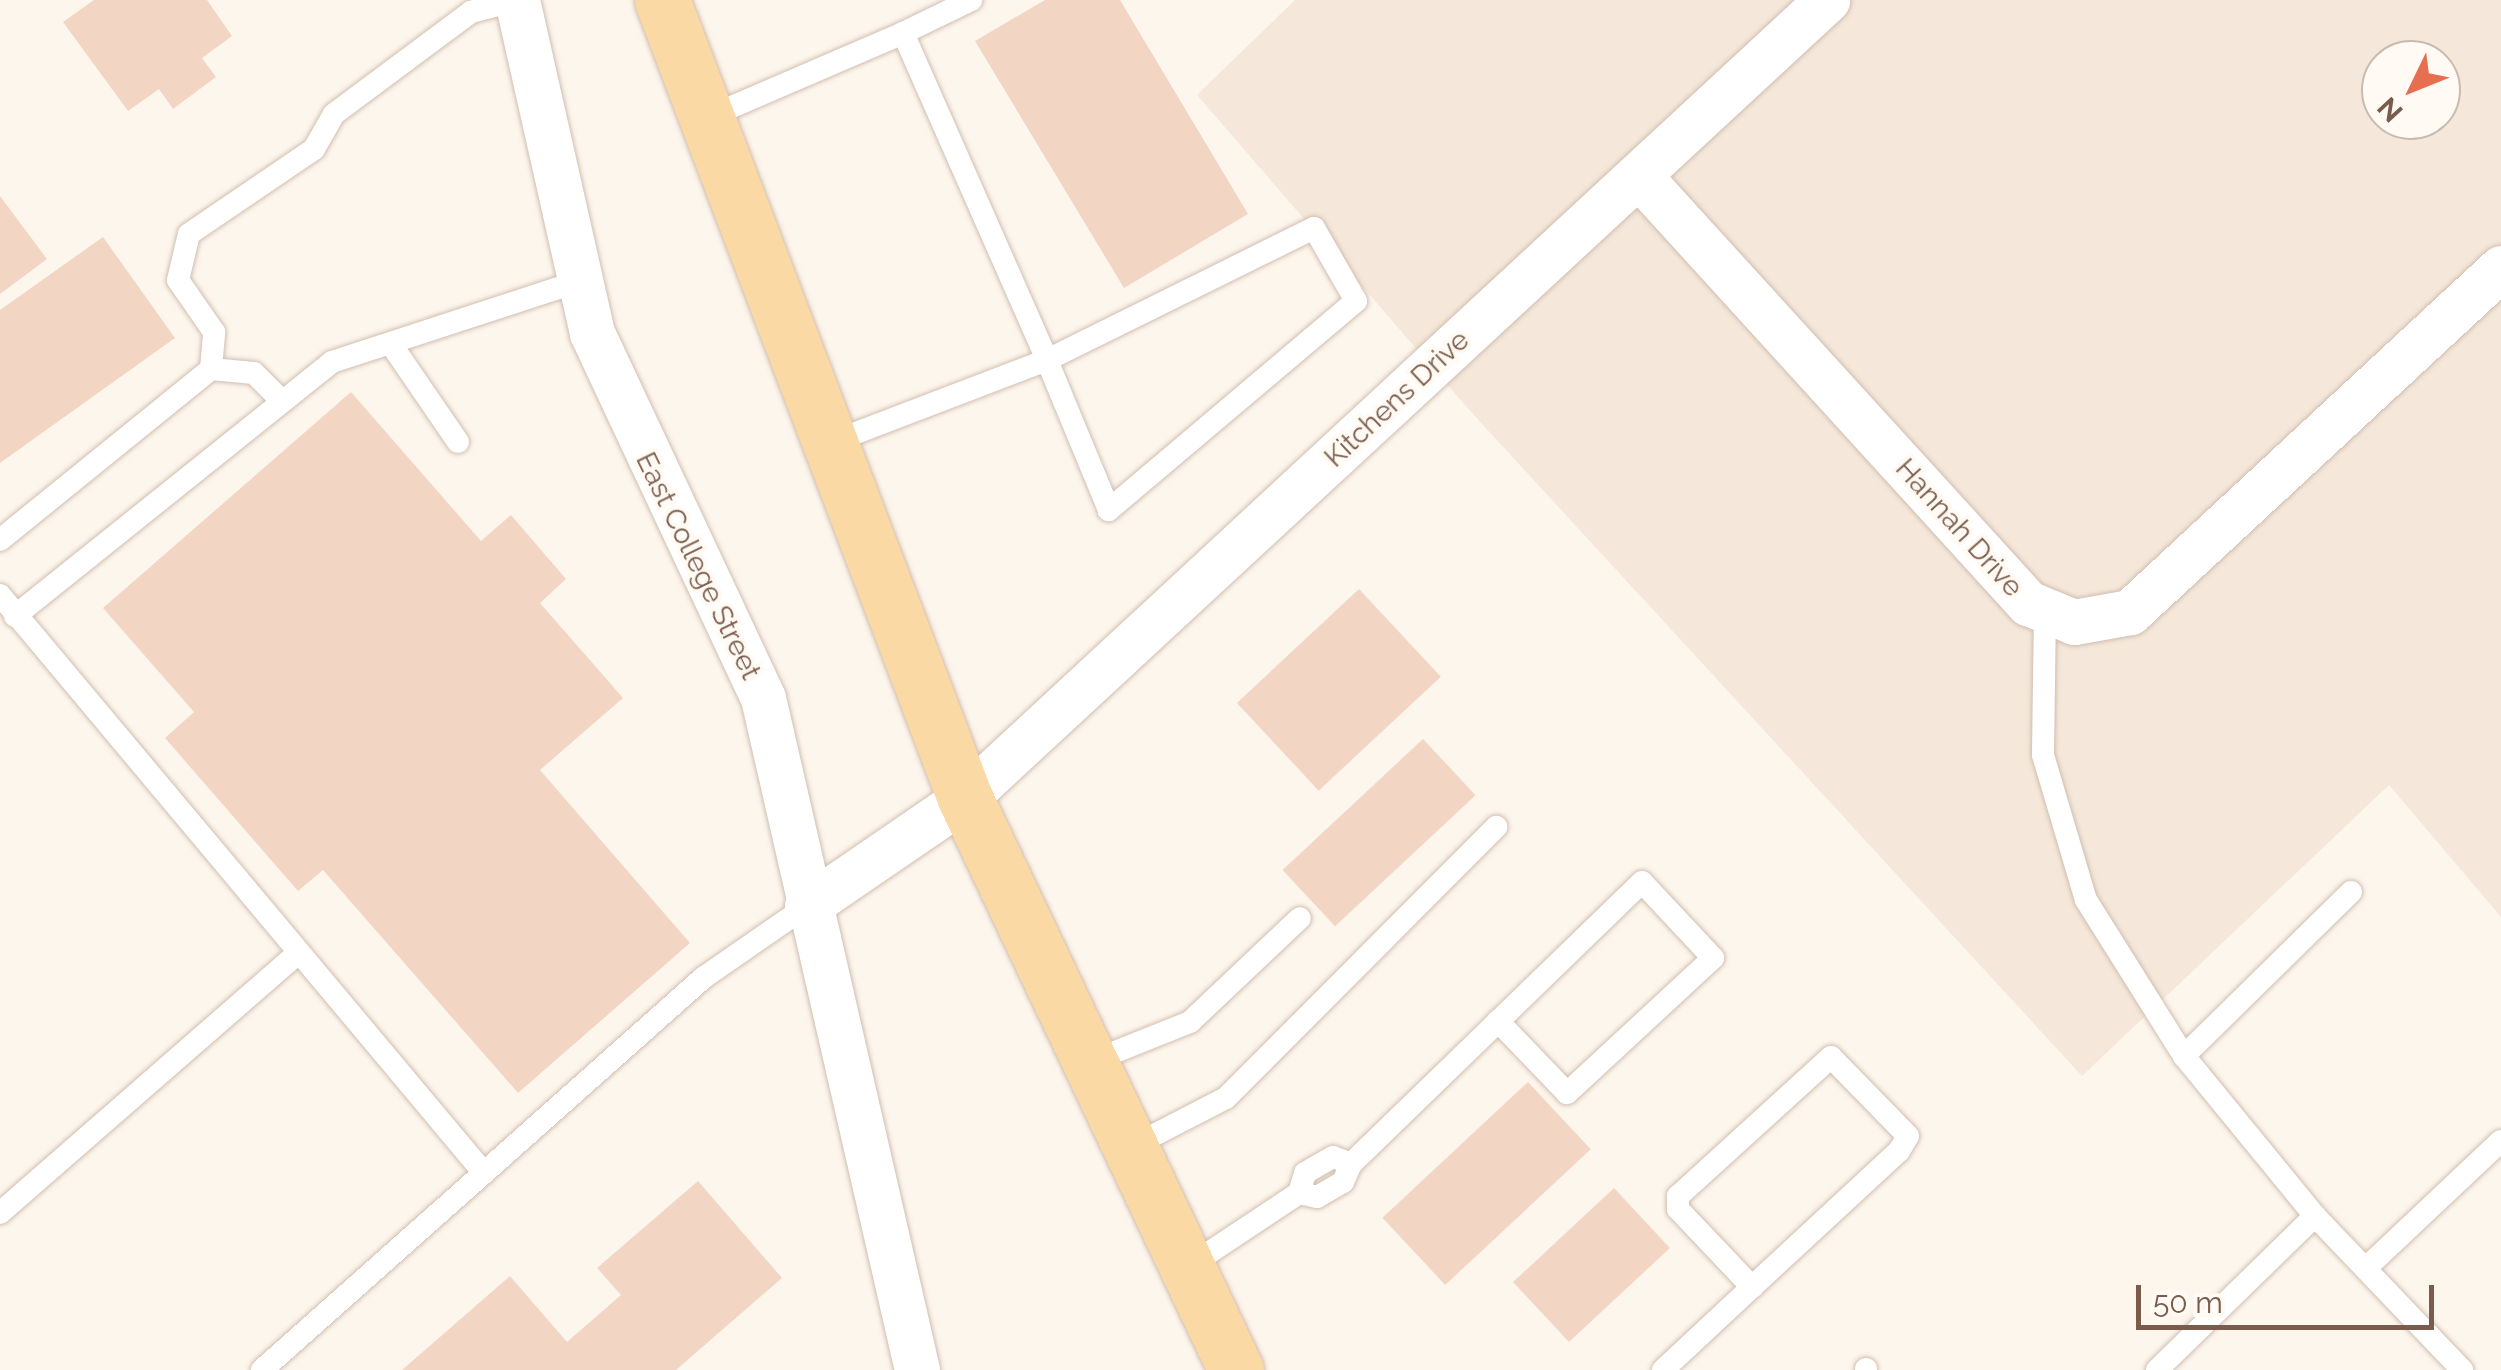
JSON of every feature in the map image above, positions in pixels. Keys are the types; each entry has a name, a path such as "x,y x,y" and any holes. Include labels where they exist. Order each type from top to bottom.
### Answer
{"main road":[{"path":"662,0 827,444 965,798 1126,1150 1236,1370"}],"street":[{"name":"East College Street","path":"517,0 580,281 630,430 763,698 807,906 917,1370"},
{"name":"Kitchens Drive","path":"807,906 965,798 1828,0"},
{"name":"Hannah Drive","path":"1638,176 2028,603 2074,622 2130,612 2501,268"}],"lane":[{"path":"211,369 214,332 178,280 189,234 314,149 334,114 471,12 517,0"},
{"path":"706,118 971,0"},
{"path":"827,444 1047,360 1314,228 1356,300 1109,510 1047,360 902,34"},
{"path":"15,616 332,362 393,347 580,281"},
{"path":"393,347 458,442"},
{"path":"0,540 211,369 254,373 281,400"},
{"path":"0,595 484,1173"},
{"path":"2045,610 2042,755 2064,841 2121,968 2184,1056 2316,1216 2462,1370"},
{"path":"1126,1150 1226,1098 1496,826"},
{"path":"1185,1269 1299,1193 1317,1196 1342,1182 1351,1164 1498,1021 1642,882 1713,958 1566,1093 1498,1021"},
{"path":"2184,1056 2351,892"},
{"path":"262,1370 704,978 807,906"},
{"path":"1086,1064 1190,1022 1300,918"},
{"path":"0,1213 298,953"},
{"path":"1662,1370 1752,1287 1908,1136 1830,1058 1678,1196 1678,1209 1752,1287"},
{"path":"2366,1268 2501,1141"},
{"path":"2157,1370 2316,1216"}],"shaded area":[{"path":"1295,0 2501,0 2501,917 2389,785 2082,1076 1471,412 1197,95"}],"building":[{"path":"94,0 207,0 232,36 202,58 216,77 173,109 159,89 128,111 63,22"},
{"path":"1045,0 1120,0 1248,214 1124,288 975,41"},
{"path":"0,196 47,259 0,294"},
{"path":"103,237 175,338 0,463 0,310"},
{"path":"351,392 481,541 511,515 566,579 540,603 623,698 540,770 690,943 518,1093 323,870 298,891 165,738 194,712 103,608"},
{"path":"1359,589 1441,677 1319,791 1237,703"},
{"path":"1423,739 1476,795 1335,926 1283,870"},
{"path":"1528,1082 1591,1149 1445,1285 1382,1218"},
{"path":"698,1181 782,1278 676,1370 402,1370 510,1276 567,1342 621,1295 597,1268"},
{"path":"1614,1188 1670,1248 1569,1342 1513,1282"}]}
